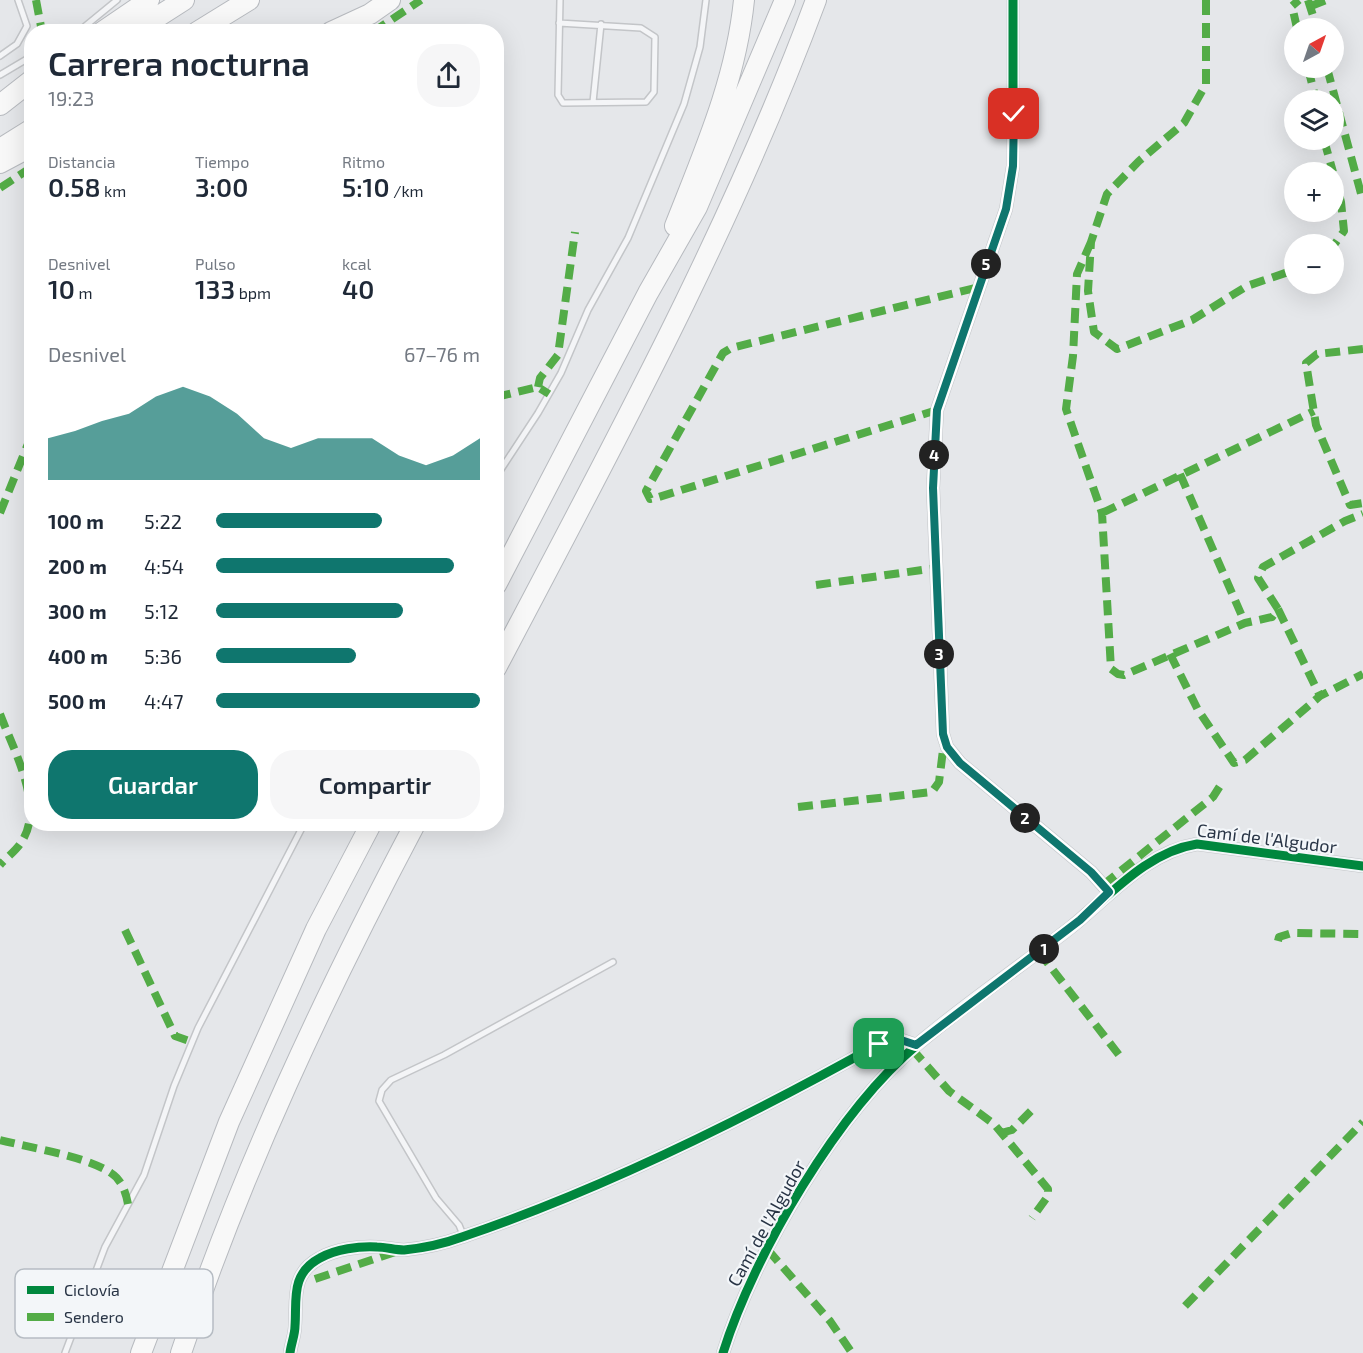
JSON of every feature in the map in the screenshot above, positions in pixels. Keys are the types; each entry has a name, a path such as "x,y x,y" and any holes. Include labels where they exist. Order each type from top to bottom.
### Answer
{"highway":[{"path":"114,24 149,0"},
{"path":"146,24 184,0"},
{"path":"194,24 228,0"},
{"path":"210,24 249,0"},
{"path":"348,24 370,14 390,0"},
{"path":"648,293 720,115 742,26 744,0"},
{"path":"504,570 648,293 697,207 784,0"},
{"path":"504,653 683,309 778,100 816,0"},
{"path":"0,106 24,86"},
{"path":"0,106 24,96"},
{"path":"0,149 24,134"},
{"path":"0,163 24,150"},
{"path":"173,1269 229,1122 316,929 367,831"},
{"path":"213,1269 264,1135 352,942 411,831"},
{"path":"141,1353 147,1338"},
{"path":"181,1353 187,1338"}],"street":[{"path":"1013,0 1013,166 1006,209 937,410 934,437 933,488 943,734 947,747 960,763 1091,872 1109,892"},
{"name":"Camí de l'Algudor","path":"723,1353 744,1297 822,1156 876,1085 916,1045 1080,920 1109,892 1164,854 1197,844 1363,866"},
{"path":"290,1353 295,1326 293,1304 297,1284 303,1272 318,1258 351,1249 411,1249 464,1237 571,1195 768,1106 879,1044 895,1038 916,1045"}],"lane":[{"path":"18,0 26,24"},
{"path":"88,24 117,0"},
{"path":"560,0 558,95 562,103 646,102 654,92 655,37 641,28 560,23"},
{"path":"504,465 538,414 561,373 588,310 628,238 684,104 700,47 706,0"},
{"path":"593,102 601,24"},
{"path":"0,56 17,44 24,31"},
{"path":"0,75 24,61"},
{"path":"97,1269 105,1247 144,1176 174,1086 198,1028 300,831"},
{"path":"464,1237 459,1225 436,1198 379,1101 382,1090 390,1080 444,1055 613,962"},
{"path":"65,1353 71,1338"}],"marked path":[{"path":"36,0 40,24"},
{"path":"385,24 421,0"},
{"path":"1206,0 1206,84 1184,123 1139,161 1107,194 1091,242 1088,291 1094,332 1117,349 1192,320 1247,286 1284,273"},
{"path":"1295,18 1292,6 1299,0"},
{"path":"1308,0 1314,18"},
{"path":"1311,6 1326,0"},
{"path":"1310,78 1314,90"},
{"path":"1330,78 1363,201"},
{"path":"1327,150 1330,162"},
{"path":"0,188 24,172"},
{"path":"1342,234 1344,231 1343,222"},
{"path":"538,387 540,378 558,355 575,232"},
{"path":"1091,242 1077,274 1073,356 1066,409 1102,513 1111,669 1124,675 1245,623 1272,617 1278,609 1258,578 1263,567 1345,521 1363,514"},
{"path":"937,410 659,497 650,499 646,491 723,353 731,348 979,287"},
{"path":"1363,349 1317,354 1306,363 1316,425 1350,505 1363,503"},
{"path":"504,395 538,387 549,394"},
{"path":"1102,513 1314,411"},
{"path":"0,513 24,454"},
{"path":"1180,474 1245,623"},
{"path":"816,585 936,568"},
{"path":"1278,609 1320,696"},
{"path":"1170,654 1198,710 1234,763 1245,760 1320,696 1363,674"},
{"path":"0,714 24,778"},
{"path":"798,807 932,792 939,782 944,742"},
{"path":"1103,885 1213,797 1220,786"},
{"path":"0,865 22,841 26,831"},
{"path":"125,930 175,1036 192,1042"},
{"path":"1278,941 1279,937 1292,933 1363,934"},
{"path":"1039,952 1119,1055"},
{"path":"912,1049 949,1091 994,1124 1048,1189 1048,1196 1032,1218"},
{"path":"1001,1133 1012,1130 1032,1110"},
{"path":"1185,1306 1363,1122"},
{"path":"0,1140 73,1157 100,1167 118,1179 125,1191 128,1204"},
{"path":"768,1250 830,1321 852,1353"},
{"path":"315,1279 395,1252"}],"cycle path":[{"path":"1013,0 1013,166 1006,209 937,410 933,488 943,734 947,747 960,763 1091,872 1109,892"},
{"path":"723,1353 755,1272 777,1229 829,1145 858,1107 888,1072 918,1044 1070,928 1129,877 1161,856 1197,844 1363,866"},
{"path":"290,1353 295,1329 299,1280 310,1264 320,1258 348,1249 380,1247 404,1250 448,1242 462,1237 569,1197 675,1150 779,1098 879,1044 895,1038 916,1045"}],"route":[{"path":"879,1044 895,1038 916,1045 1080,920 1109,892 1091,872 960,763 947,747 941,719 933,488 937,410 1006,209 1013,166 1014,114"}]}
